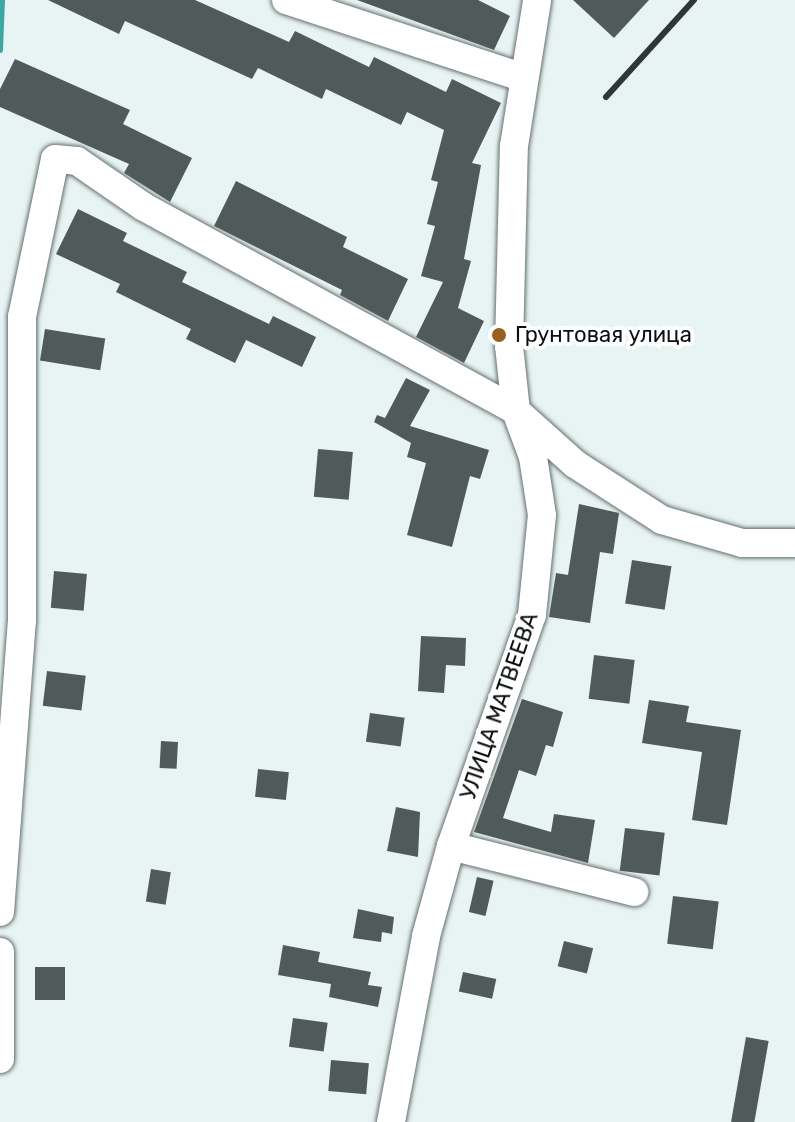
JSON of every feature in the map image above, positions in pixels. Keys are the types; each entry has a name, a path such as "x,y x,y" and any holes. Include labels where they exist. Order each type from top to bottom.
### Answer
{"street":[{"path":"286,0 521,77"},
{"name":"УЛИЦА МАТВЕЕВА","path":"391,1122 426,936 451,846 532,615 542,515 533,457 516,411 509,346 521,77 537,0"},
{"path":"0,912 22,621 22,317 55,159 77,161 144,207 516,411 575,464 662,520 742,543 795,543"},
{"path":"451,846 634,892"},
{"path":"0,952 0,1059"}],"building":[{"path":"48,0 195,0 289,42 295,31 369,67 374,57 446,92 452,79 501,103 472,163 481,165 464,259 471,261 458,308 484,321 464,363 416,337 443,282 421,276 435,226 427,224 438,182 431,180 444,130 407,112 401,125 326,89 322,99 258,68 252,79 125,21 119,34"},
{"path":"357,0 478,0 510,16 494,50"},
{"path":"573,0 649,0 614,38"},
{"path":"15,59 130,110 123,124 192,158 170,202 124,173 129,164 0,107 0,89"},
{"path":"236,181 347,237 343,247 408,279 388,321 340,295 342,290 214,226"},
{"path":"78,209 127,233 123,241 187,272 182,282 269,324 273,316 316,337 302,367 246,340 235,363 186,339 191,329 116,292 120,284 56,254"},
{"path":"45,329 105,339 100,370 40,361"},
{"path":"406,378 430,390 410,426 489,450 480,479 470,476 452,547 407,535 426,463 407,457 411,443 374,422 377,415 385,418"},
{"path":"318,449 353,452 349,500 314,497"},
{"path":"579,504 619,513 613,554 600,552 590,623 549,617 556,573 568,575"},
{"path":"632,560 672,566 665,610 625,603"},
{"path":"54,571 87,574 84,611 51,608"},
{"path":"421,636 466,638 465,666 446,665 444,693 418,691"},
{"path":"594,655 635,660 629,704 589,699"},
{"path":"47,671 86,676 81,710 43,706"},
{"path":"522,699 563,712 553,747 546,745 536,776 519,770 503,818 551,832 554,814 595,820 588,863 474,832"},
{"path":"649,700 689,706 686,722 741,730 727,825 692,820 702,752 642,743"},
{"path":"370,713 405,718 401,747 366,742"},
{"path":"161,741 178,742 177,769 160,768"},
{"path":"258,769 289,772 286,800 255,797"},
{"path":"396,807 420,812 418,857 387,851"},
{"path":"625,828 665,833 659,876 620,871"},
{"path":"151,869 171,872 166,905 146,902"},
{"path":"477,877 494,881 485,916 469,912"},
{"path":"673,896 719,902 713,949 667,944"},
{"path":"358,909 394,917 392,934 382,932 381,942 353,938"},
{"path":"564,941 593,948 587,973 558,966"},
{"path":"283,945 320,952 318,962 371,972 368,985 382,987 378,1007 329,997 331,984 278,975"},
{"path":"35,967 65,967 65,1000 35,1000"},
{"path":"463,972 496,979 492,999 459,992"},
{"path":"293,1018 328,1023 324,1052 289,1047"},
{"path":"746,1037 769,1041 754,1122 731,1122"},
{"path":"331,1060 369,1063 366,1094 328,1091"}],"waterway":[{"path":"0,50 2,0"}],"railway":[{"path":"606,97 694,0"}],"place":[{"name":"Грунтовая улица","path":"499,335"}]}
